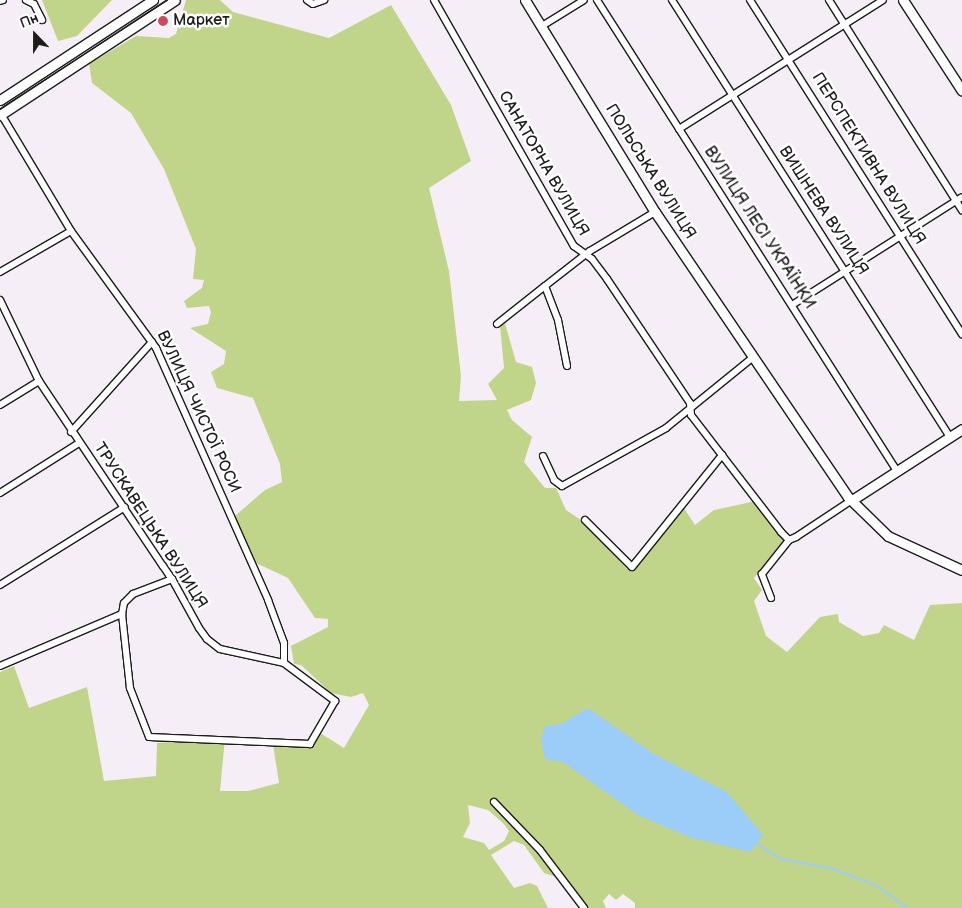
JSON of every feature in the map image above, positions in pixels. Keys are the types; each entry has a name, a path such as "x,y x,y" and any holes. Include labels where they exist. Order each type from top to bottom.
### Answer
{"street":[{"path":"26,0 34,4 42,20"},
{"path":"0,100 153,0"},
{"path":"1,115 175,0"},
{"path":"307,0 313,4 324,0"},
{"name":"САНАТОРНА ВУЛИЦЯ","path":"434,0 574,246 607,279 690,402 688,410 788,540"},
{"name":"ПОЛЬСЬКА ВУЛИЦЯ","path":"525,0 655,212 752,358 852,500 888,536 962,570"},
{"path":"542,26 584,0"},
{"name":"ВУЛИЦЯ ЛЕСІ УКРАЇНКИ","path":"597,0 896,471"},
{"name":"ВИШНЕВА ВУЛИЦЯ","path":"672,0 950,437"},
{"name":"ПЕРСПЕКТИВНА ВУЛИЦЯ","path":"750,0 962,334"},
{"path":"829,0 959,199 962,210"},
{"path":"679,130 883,0"},
{"path":"903,0 962,91"},
{"name":"ВУЛИЦЯ ЧИСТОЇ РОСИ","path":"1,115 71,231 152,342 268,600 284,643 284,663"},
{"path":"792,305 959,199"},
{"path":"497,324 585,256 655,212"},
{"path":"0,272 71,231"},
{"path":"545,286 558,320 567,366"},
{"name":"ТРУСКАВЕЦЬКА ВУЛИЦЯ","path":"0,300 39,381 71,432 125,507 172,579 207,639 220,649 284,663 335,701 310,744 149,737 130,688 122,614"},
{"path":"71,432 152,342"},
{"path":"543,456 554,480 562,486 649,439 752,358"},
{"path":"0,405 39,381"},
{"path":"771,598 762,574 788,540 796,537 962,429"},
{"path":"0,492 79,443"},
{"path":"585,520 632,567 722,455"},
{"path":"0,585 125,507"},
{"path":"0,666 122,614 124,603 133,594 172,579"},
{"path":"494,802 540,850 584,908"}],"green space":[{"path":"42,0 112,0 77,36 58,41"},
{"path":"186,0 220,0 233,12 329,38 391,5 451,105 471,161 429,188 449,271 461,376 459,401 497,400 488,384 504,368 500,326 504,320 516,362 532,367 536,383 531,400 507,410 512,420 532,437 524,462 545,488 556,488 566,510 584,522 627,569 639,564 682,505 695,525 714,510 756,501 785,540 754,578 762,590 754,601 766,636 787,652 820,617 838,614 839,622 863,636 879,633 884,625 914,640 930,605 962,603 962,908 635,908 635,903 623,894 616,900 609,894 603,901 606,908 586,908 565,880 544,873 524,845 514,841 491,855 514,888 530,883 537,886 548,908 0,908 0,672 14,666 29,708 87,687 104,781 156,776 157,743 225,738 220,791 248,791 279,783 273,744 310,744 317,731 344,748 369,705 363,693 351,697 331,693 301,665 294,664 291,646 328,627 328,619 315,618 288,578 256,563 235,516 265,490 282,482 280,464 253,398 217,388 211,372 224,364 226,351 190,328 208,324 211,312 209,306 187,308 184,301 202,288 204,280 193,279 196,249 164,169 131,113 92,83 89,64 136,36 169,38 176,34","holes":["468,805 488,810 509,831 504,841 489,850 484,843 463,837 470,823"]}],"water":[{"path":"588,708 654,754 727,792 763,835 750,852 689,837 638,815 563,762 545,759 541,739 545,726 561,724"}],"waterway":[{"path":"756,843 781,859 834,869 877,886 907,908"}],"tram line":[{"path":"0,108 167,0"}],"place":[{"name":"Маркет","path":"163,21"}]}
